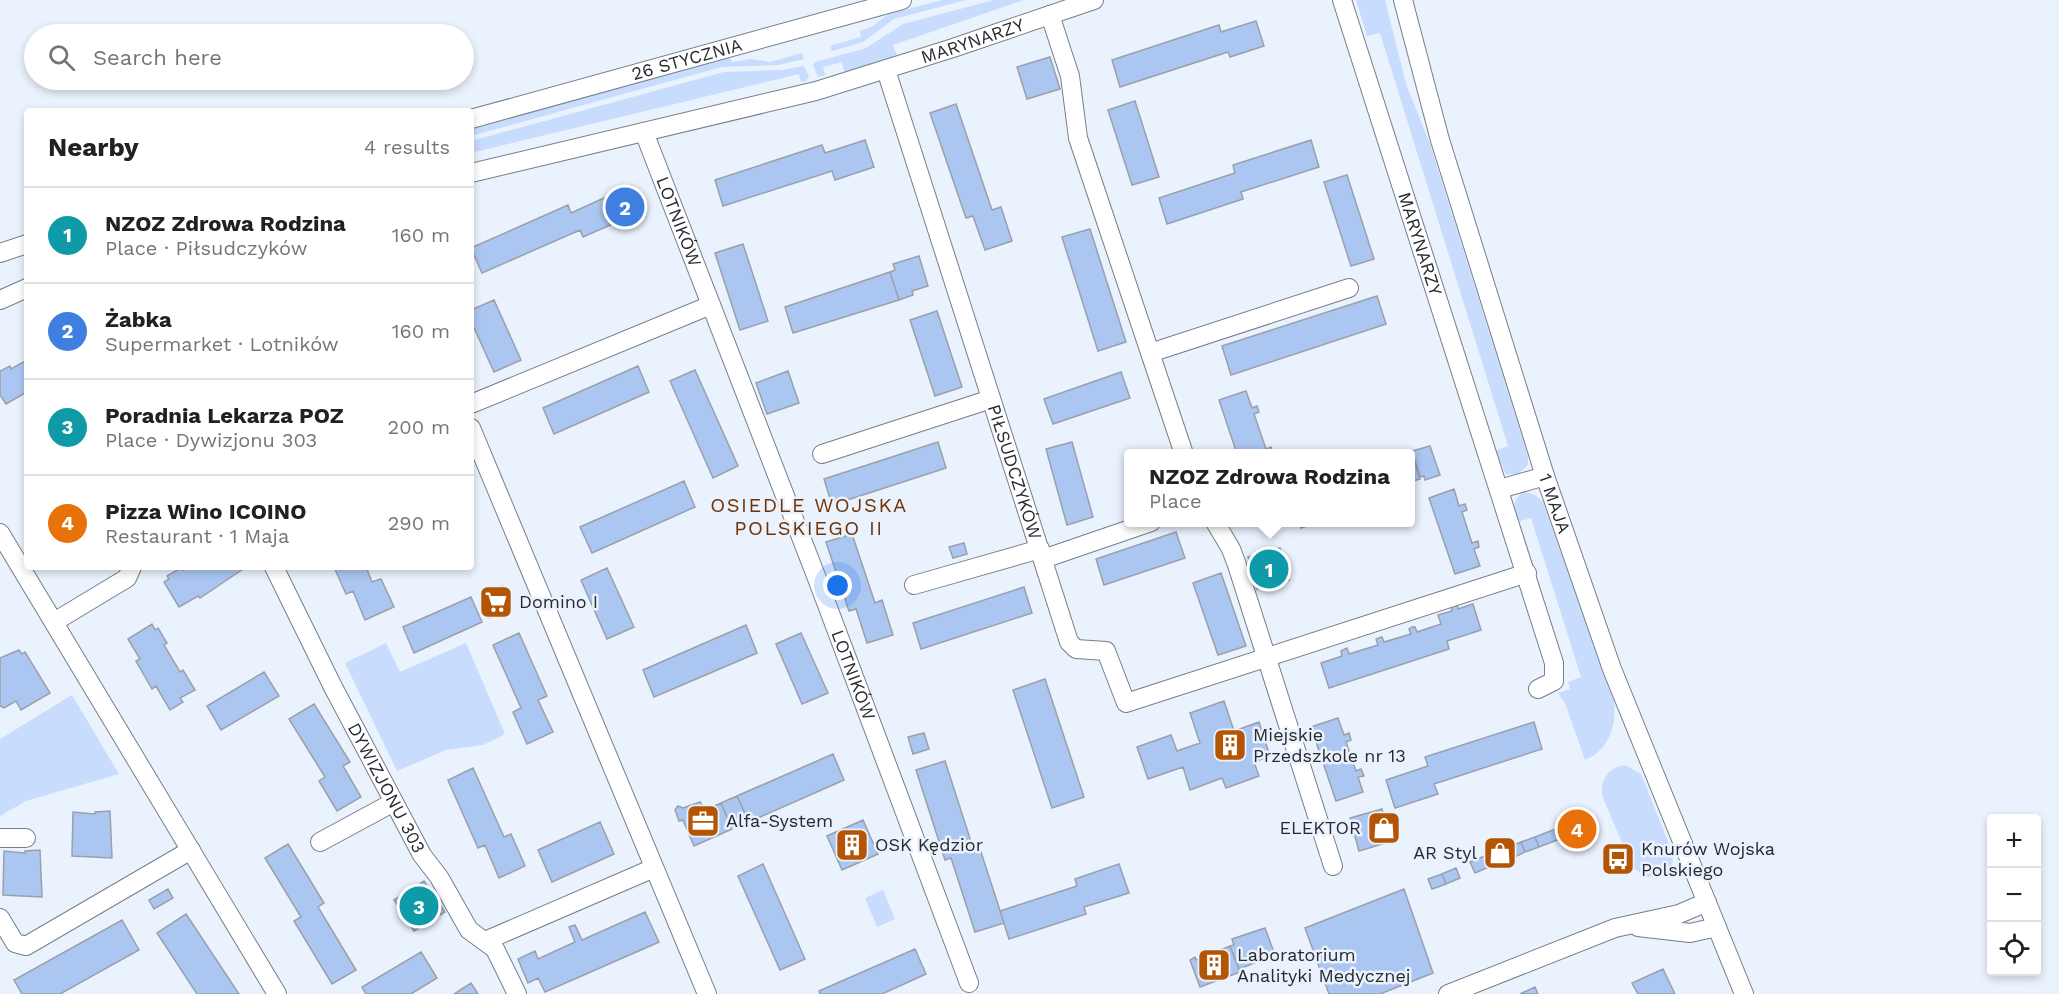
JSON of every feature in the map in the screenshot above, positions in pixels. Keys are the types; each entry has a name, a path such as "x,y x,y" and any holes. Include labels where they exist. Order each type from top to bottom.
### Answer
{"street":[{"name":"26 STYCZNIA","path":"474,118 902,0"},
{"name":"MARYNARZY","path":"474,172 816,91 886,70 1094,0"},
{"name":"MARYNARZY","path":"1342,0 1527,573 1555,668 1552,683 1538,689"},
{"name":"1 MAJA","path":"1403,0 1440,140 1545,476 1612,669 1744,994"},
{"path":"1050,15 1070,76 1078,138 1183,449"},
{"name":"PIŁSUDCZYKÓW","path":"886,70 1071,646 1106,651 1126,703 1527,573"},
{"name":"LOTNIKÓW","path":"644,132 969,983"},
{"path":"0,253 24,245"},
{"path":"1150,353 1349,288"},
{"path":"0,300 24,289"},
{"path":"474,403 711,305"},
{"path":"822,454 992,399"},
{"path":"474,435 707,994"},
{"path":"1500,489 1545,476"},
{"path":"914,585 1041,554 1134,527"},
{"path":"1218,527 1231,549 1333,866"},
{"path":"0,533 277,994"},
{"path":"54,622 127,578 131,570"},
{"name":"DYWIZJONU 303","path":"276,570 392,803 469,930 485,941 500,957 517,994"},
{"path":"320,842 392,803"},
{"path":"0,838 26,838"},
{"path":"0,918 15,943 26,946 191,850"},
{"path":"485,941 654,868"},
{"path":"1448,994 1608,931 1679,914 1707,902"},
{"path":"1631,925 1658,931 1690,933 1716,927"}],"shaded area":[{"path":"942,0 966,0 894,19 863,42 832,51 830,46 861,37 860,31 871,27 889,14"},
{"path":"994,0 1024,0 893,45 898,58 845,75 842,62 823,67 825,75 818,77 813,65 815,62 866,48 903,24"},
{"path":"1356,0 1385,0 1406,84 1430,144 1528,456 1528,465 1517,475 1506,474 1495,451 1508,446 1380,33 1367,36"},
{"path":"802,53 804,59 778,65 722,67 474,135 474,127 724,59 730,58 732,62 751,59 770,62"},
{"path":"804,66 809,76 806,81 801,82 799,74 474,152 474,140 724,72 783,70"},
{"path":"1525,492 1535,495 1543,502 1614,701 1614,719 1610,736 1600,750 1585,760 1565,703 1558,693 1570,689 1568,682 1581,677 1531,518 1517,522 1515,501"},
{"path":"386,643 400,672 466,643 505,734 483,745 446,750 397,771 345,663"},
{"path":"72,695 119,774 26,801 0,816 0,739"},
{"path":"1625,765 1641,774 1673,854 1672,866 1662,876 1647,877 1633,868 1603,798 1602,786 1606,776 1613,769"},
{"path":"883,890 895,919 877,927 865,898"}],"building":[{"path":"1256,21 1264,46 1230,57 1228,52 1120,87 1112,60 1219,25 1221,32"},
{"path":"1050,57 1060,89 1027,99 1017,67"},
{"path":"1135,101 1159,177 1132,185 1108,110"},
{"path":"956,104 992,210 1001,207 1012,241 985,250 973,216 966,218 930,113"},
{"path":"865,140 874,167 835,180 832,171 723,206 715,180 822,145 825,153"},
{"path":"1311,140 1319,167 1241,192 1243,199 1167,224 1159,198 1235,173 1233,165"},
{"path":"1347,175 1374,259 1351,266 1324,182"},
{"path":"631,186 645,217 620,228 606,197"},
{"path":"606,197 617,222 583,237 580,230 482,273 474,255 474,247 568,205 571,213"},
{"path":"1090,229 1126,342 1098,351 1062,237"},
{"path":"743,244 768,321 740,330 715,253"},
{"path":"919,256 928,286 912,291 913,295 899,300 890,272 895,270 893,264"},
{"path":"890,272 899,300 793,333 785,307"},
{"path":"1377,296 1386,324 1231,375 1222,346"},
{"path":"494,300 521,360 494,372 474,328 474,309"},
{"path":"937,311 962,387 935,396 910,320"},
{"path":"24,362 24,394 6,404 0,395 0,371 10,366 11,369"},
{"path":"638,366 649,392 554,434 543,408"},
{"path":"695,370 738,466 713,478 670,381"},
{"path":"788,371 799,403 767,414 756,383"},
{"path":"1121,372 1130,398 1053,424 1044,399"},
{"path":"1246,391 1252,408 1257,406 1259,412 1254,414 1266,449 1235,449 1219,400"},
{"path":"938,442 946,468 832,505 824,479"},
{"path":"1072,442 1093,517 1067,525 1046,449"},
{"path":"1430,446 1440,475 1425,480 1424,476 1420,477 1415,461 1415,450"},
{"path":"1415,464 1420,479 1415,480"},
{"path":"684,481 695,507 592,553 580,527"},
{"path":"1454,489 1459,506 1465,504 1467,510 1462,512 1472,543 1478,541 1479,547 1474,549 1480,566 1455,574 1429,498"},
{"path":"1176,532 1185,558 1104,585 1096,559"},
{"path":"852,534 875,603 882,600 893,635 867,643 856,609 849,611 826,542"},
{"path":"964,543 967,554 953,558 949,547"},
{"path":"1280,548 1289,580 1257,589 1248,557"},
{"path":"607,568 634,627 607,639 581,580"},
{"path":"178,570 242,570 200,598 198,596 179,607 164,582 169,579 167,576"},
{"path":"335,570 367,570 372,582 381,579 394,607 365,620 353,591 346,594"},
{"path":"1221,573 1246,646 1218,655 1193,583"},
{"name":"Domino I","path":"502,586 511,610 489,618 481,594"},
{"path":"1024,587 1032,613 921,649 913,623"},
{"path":"471,597 482,622 414,653 403,627"},
{"path":"1457,603 1458,609 1473,604 1481,630 1447,641 1449,649 1329,688 1321,663 1342,656 1341,651 1347,648 1349,654 1378,645 1376,639 1382,637 1384,642 1411,634 1409,629 1412,627 1415,627 1417,632 1441,624 1438,615 1452,611 1451,606"},
{"path":"152,624 155,630 158,628 167,643 164,645 180,672 183,670 195,690 180,698 183,702 170,710 156,686 152,689 136,661 140,659 128,639"},
{"path":"746,625 757,653 654,697 643,670"},
{"path":"519,633 547,696 538,700 553,732 527,744 513,712 521,708 493,645"},
{"path":"801,633 828,693 802,704 776,644"},
{"path":"19,650 22,654 25,652 50,693 21,710 16,701 4,708 0,706 0,658"},
{"path":"264,672 279,696 221,730 207,706"},
{"path":"1045,679 1084,797 1052,808 1013,690"},
{"name":"Miejskie Przedszkole nr 13","path":"1224,701 1234,731 1259,722 1270,756 1254,762 1259,776 1226,788 1222,778 1190,790 1183,767 1148,779 1137,747 1171,735 1177,751 1200,743 1190,713"},
{"path":"314,704 350,762 343,766 361,797 337,811 319,781 325,777 289,719"},
{"path":"1338,718 1344,735 1349,733 1351,740 1346,742 1356,771 1361,769 1364,776 1358,777 1363,792 1336,801 1311,727"},
{"path":"1534,722 1542,749 1434,784 1438,794 1395,808 1386,780 1428,766 1425,757"},
{"path":"924,733 929,749 913,754 908,737"},
{"path":"833,754 844,780 749,822 737,796"},
{"path":"945,761 974,851 980,849 1004,923 975,932 951,858 945,860 916,770"},
{"path":"473,768 504,837 511,834 525,866 499,878 485,845 478,848 448,780"},
{"path":"737,796 748,820 731,827 721,803"},
{"path":"700,802 705,810 721,803 732,829 694,846 683,820 679,821 675,810 678,806 683,808"},
{"path":"1382,809 1392,841 1359,851 1350,818"},
{"path":"110,811 112,858 72,856 73,812 95,814 95,812"},
{"name":"OSK Kędzior","path":"863,820 878,854 842,870 827,836"},
{"path":"600,822 614,854 552,882 538,850"},
{"path":"1574,822 1578,832 1539,847 1535,837"},
{"path":"1535,837 1539,847 1525,852 1521,842"},
{"path":"1521,842 1525,852 1513,858 1509,847"},
{"path":"288,844 324,903 318,907 356,970 332,984 294,921 301,917 265,858"},
{"path":"1509,847 1513,858 1499,863 1495,853"},
{"path":"40,850 42,897 3,895 4,851 25,853 25,851"},
{"path":"1495,853 1499,863 1491,866 1487,855"},
{"path":"1487,855 1491,866 1475,873 1470,862"},
{"path":"763,864 805,959 780,970 738,876"},
{"path":"1119,864 1129,893 1084,907 1086,914 1009,939 1000,911 1077,886 1075,879"},
{"path":"1456,868 1460,878 1446,884 1442,874"},
{"path":"1442,874 1446,884 1432,889 1428,879"},
{"path":"424,881 445,912 414,931 394,900"},
{"path":"168,889 173,898 154,909 149,900"},
{"path":"1404,889 1433,973 1380,994 1329,994 1305,928"},
{"path":"645,912 659,942 545,992 538,978 528,983 518,959 535,951 538,959 575,942 569,927 575,925 582,940"},
{"path":"186,914 239,994 197,994 157,933"},
{"path":"122,920 139,950 60,994 22,994 14,980"},
{"path":"1265,928 1275,955 1239,969 1230,946 1234,945 1232,939"},
{"name":"Laboratorium Analityki Medycznej","path":"1230,946 1240,972 1200,987 1190,960 1195,957 1196,960"},
{"path":"915,949 926,974 882,994 820,994 819,991"},
{"path":"421,952 437,978 411,994 366,994 362,987"},
{"path":"1663,969 1675,994 1638,994 1632,983"},
{"path":"471,983 478,994 454,994"},
{"path":"1535,987 1538,994 1520,994"}],"place":[{"name":"Żabka","path":"625,207"},
{"name":"NZOZ Zdrowa Rodzina","path":"1269,569"},
{"name":"Domino I","path":"496,602"},
{"name":"Miejskie Przedszkole nr 13","path":"1230,745"},
{"name":"Alfa-System","path":"703,821"},
{"name":"ELEKTOR","path":"1384,828"},
{"name":"Pizza Wino ICOINO","path":"1577,829"},
{"name":"OSK Kędzior","path":"852,845"},
{"name":"AR Styl","path":"1500,853"},
{"name":"Knurów Wojska Polskiego","path":"1618,859"},
{"name":"Poradnia Lekarza POZ","path":"419,906"},
{"name":"Laboratorium Analityki Medycznej","path":"1214,965"}],"district":[{"name":"OSIEDLE WOJSKA POLSKIEGO II","path":"809,516"}]}
